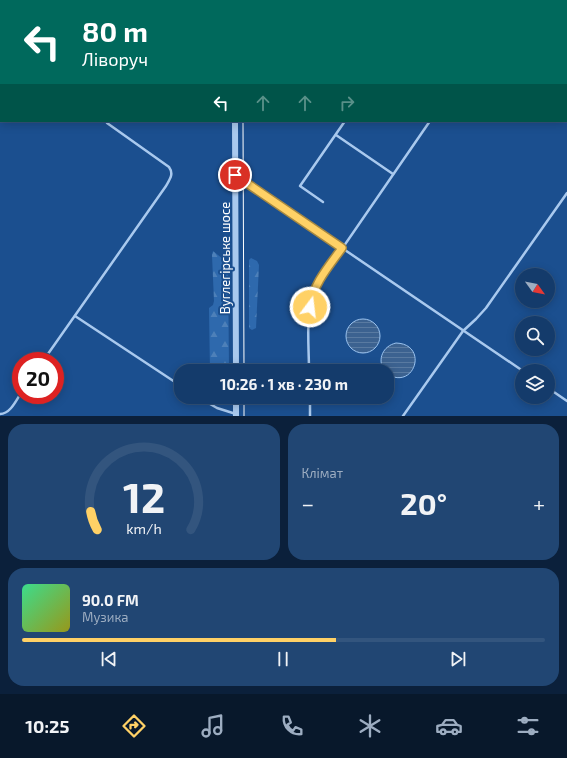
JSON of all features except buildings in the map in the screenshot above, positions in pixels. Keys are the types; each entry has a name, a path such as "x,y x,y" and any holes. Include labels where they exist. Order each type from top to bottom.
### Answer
{"street":[{"name":"Вуглегірське шосе","path":"235,122 236,364"},
{"path":"236,404 236,415"}],"lane":[{"path":"49,352 166,186 172,175 172,171 169,167 108,122"},
{"path":"323,202 300,186 344,122"},
{"path":"309,364 309,315 311,299 315,288 429,122"},
{"path":"336,135 393,174"},
{"path":"235,175 515,366"},
{"path":"403,416 463,331 486,308 567,193"},
{"path":"74,316 174,381"},
{"path":"555,393 567,401"},
{"path":"0,414 4,414 8,411 13,404"},
{"path":"210,404 236,415"},
{"path":"310,404 310,416"}],"green space":[{"path":"213,251 228,263 229,364 210,364 209,308 213,305 214,301"},
{"path":"251,258 257,261 259,265 256,328 252,330 249,328 249,260"}],"shaded area":[{"path":"360,319 366,319 370,320 377,326 380,336 379,343 373,350 366,353 360,353 356,352 349,346 346,339 346,333 347,329 353,322"},
{"path":"396,343 406,345 412,351 415,358 414,365 411,372 405,376 397,378 394,377 394,364 382,364 382,354 391,345"}],"tram line":[{"path":"243,122 244,364"},
{"path":"244,404 244,416"}],"route":[{"path":"235,175 342,248 312,293 310,307"}]}
